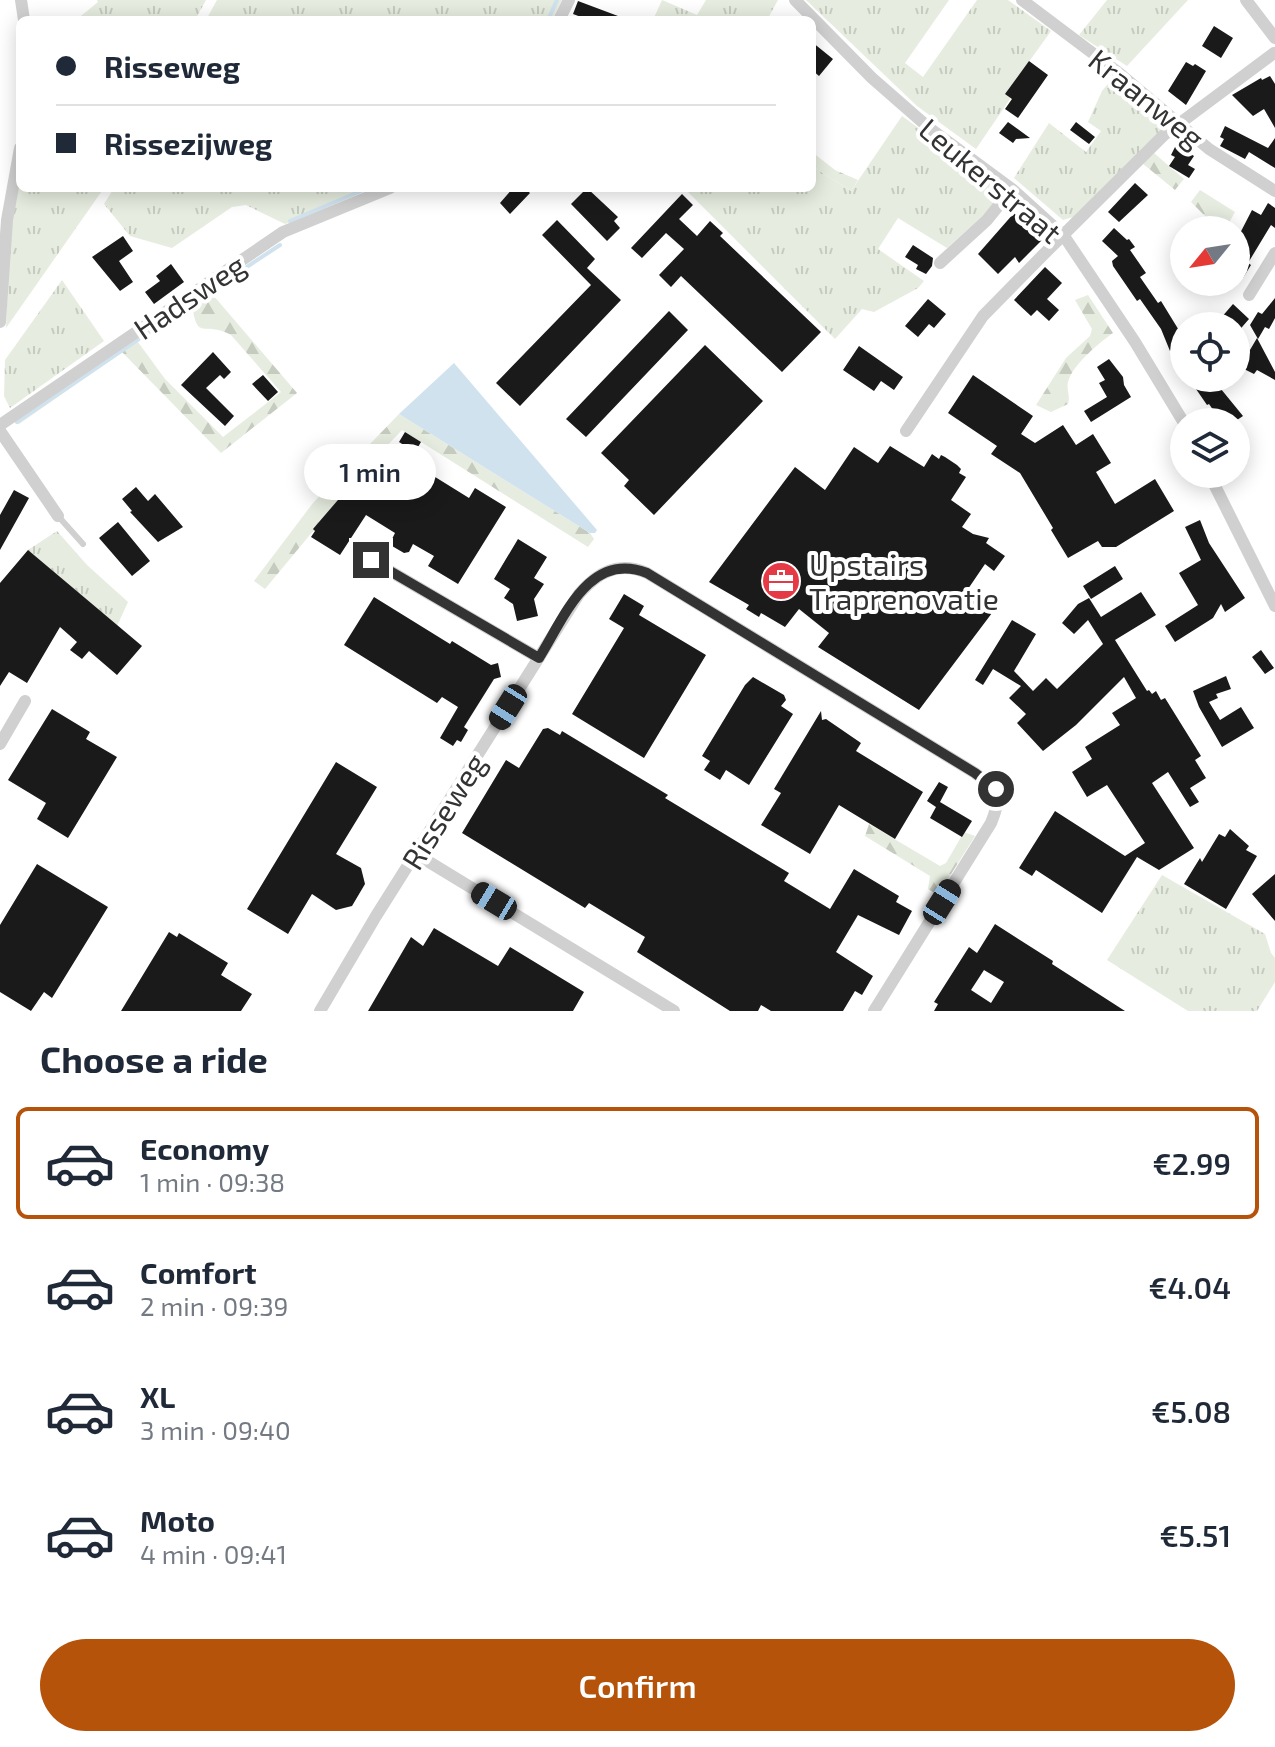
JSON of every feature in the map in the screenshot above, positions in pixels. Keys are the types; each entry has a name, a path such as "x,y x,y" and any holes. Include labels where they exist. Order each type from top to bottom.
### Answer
{"street":[{"name":"Leukerstraat","path":"795,0 811,16"},
{"name":"Kraanweg","path":"1022,0 1119,73 1209,149 1275,191"},
{"path":"1246,0 1275,38"},
{"name":"Leukerstraat","path":"816,21 872,78 928,127 1012,189 1064,236 1175,408"},
{"path":"906,431 983,316 1164,135 1275,54"},
{"path":"0,322 7,220 16,170"},
{"path":"940,263 987,220 1012,189"},
{"name":"Hadsweg","path":"0,428 283,232 380,192"},
{"path":"1250,293 1275,253"},
{"path":"0,428 58,516"},
{"path":"1216,488 1275,606"},
{"path":"371,560 539,658"},
{"name":"Risseweg","path":"320,1011 579,594 591,580 611,568 632,567 733,623 996,789 999,803 991,823 874,1011"},
{"path":"0,744 25,701"},
{"path":"416,854 674,1011"}],"lane":[{"path":"58,516 83,544"}],"green space":[{"path":"206,0 197,16 81,16 98,2"},
{"path":"217,0 562,0 554,16 208,16"},
{"path":"662,0 697,15 706,0 778,0 769,16 655,16"},
{"path":"806,0 949,0 905,63 923,77 977,0 1008,0 1051,31 1008,91 1010,99 976,149 917,106"},
{"path":"1107,0 1188,0 1127,66 1079,35"},
{"path":"1113,78 1169,124 1073,217 1063,220 1014,178 1049,123 1086,152 1101,131 1088,122 1102,91"},
{"path":"902,116 1005,191 947,248 898,218 878,249 924,281 918,288 874,312 862,309 835,339 688,192 816,192 816,169 851,191"},
{"path":"1154,153 1184,179 1175,190 1142,163"},
{"path":"816,155 835,170 858,180 851,191 816,169"},
{"path":"1200,190 1235,212 1233,216 1205,216 1191,202"},
{"path":"16,192 101,192 6,328 10,238"},
{"path":"112,192 363,192 285,224 246,205 232,207 172,248 130,236 104,204"},
{"path":"62,280 104,341 10,408 4,396 5,360"},
{"path":"207,288 297,393 221,453 119,349 135,338 165,379 223,437 281,392 231,335 199,327 191,298"},
{"path":"1088,295 1113,333 1088,353 1072,373 1068,382 1068,404 1051,412 1036,405 1066,358 1090,336 1092,329 1075,300"},
{"path":"119,349 121,353 19,424 12,421"},
{"path":"399,414 590,533 594,539 588,547 402,430 362,472 265,589 254,581 313,503"},
{"path":"57,531 87,565 128,602 117,626 28,550"},
{"path":"869,824 940,866 946,863 964,832 975,836 938,895 928,889 930,876 865,836"},
{"path":"1162,875 1265,934 1275,958 1275,982 1257,1011 1188,1011 1107,960"}],"water":[{"path":"454,363 597,530 595,533 590,533 399,414"}],"building":[{"path":"578,1 618,16 578,16 573,14"},
{"path":"1214,26 1233,38 1221,58 1202,46"},
{"path":"816,45 833,59 819,76 816,73"},
{"path":"1029,61 1048,75 1018,118 1005,109 1012,99 1005,94"},
{"path":"1186,62 1206,71 1186,105 1168,91"},
{"path":"1270,76 1275,84 1275,128 1264,109 1253,116 1232,95"},
{"path":"1008,122 1030,138 1016,139 1013,143 999,133"},
{"path":"1076,122 1095,137 1089,144 1070,130"},
{"path":"1225,126 1268,148 1275,138 1275,168 1249,152 1245,159 1220,146"},
{"path":"1176,145 1194,156 1188,165 1195,169 1189,178 1169,166 1175,157 1171,155"},
{"path":"1135,183 1148,195 1119,222 1108,212"},
{"path":"510,192 530,193 510,214 500,203"},
{"path":"583,192 591,192 618,217 614,221 620,228 607,241 571,204"},
{"path":"682,194 693,205 679,219 697,236 710,221 723,233 720,236 821,332 782,372 681,276 671,287 659,275 684,249 666,233 642,258 631,248"},
{"path":"1268,203 1275,208 1275,228 1271,225 1250,260 1249,216 1252,210 1261,215"},
{"path":"1014,213 1042,240 1019,263 1015,257 998,274 978,254"},
{"path":"557,220 595,259 587,268 621,300 520,406 496,383 591,285 542,235"},
{"path":"1114,228 1135,247 1130,250 1146,273 1140,277 1170,316 1170,351 1161,329 1113,266 1112,261 1118,256 1102,241"},
{"path":"123,236 133,251 119,261 133,282 120,291 92,257"},
{"path":"913,245 933,258 926,274 916,269 918,265 905,257"},
{"path":"171,264 184,282 154,304 145,292 160,281 156,276"},
{"path":"1045,267 1062,283 1047,299 1059,310 1049,321 1037,310 1031,316 1014,300"},
{"path":"1275,298 1275,318 1258,339 1250,325 1258,312 1262,314"},
{"path":"928,299 946,314 934,328 929,324 918,337 905,326"},
{"path":"1233,304 1242,312 1226,312"},
{"path":"669,311 688,330 586,437 566,419"},
{"path":"1257,338 1275,372 1275,380 1257,370 1254,374 1250,372 1250,350"},
{"path":"705,345 763,401 654,515 624,486 629,480 601,453"},
{"path":"859,346 903,377 894,390 881,381 874,391 843,370"},
{"path":"213,352 231,372 224,379 220,375 206,388 234,416 225,426 181,385"},
{"path":"1109,359 1123,377 1131,397 1091,422 1084,411 1107,397 1099,383 1105,380 1097,367"},
{"path":"263,375 278,392 268,401 252,384"},
{"path":"973,375 1033,416 1021,434 1035,443 1063,425 1076,445 1093,434 1111,463 1096,472 1115,504 1155,479 1174,511 1116,547 1102,547 1098,541 1068,558 1020,473 991,454 997,446 948,413"},
{"path":"1198,392 1223,392 1236,408 1212,408"},
{"path":"405,432 421,442 415,452 399,442"},
{"path":"890,446 924,467 932,454 939,459 941,455 957,465 961,469 959,473 966,477 951,500 971,514 962,527 989,538 986,543 1005,556 994,571 985,564 968,589 995,609 919,710 818,647 829,633 799,609 785,627 761,613 759,617 746,609 749,605 709,582 795,467 825,490 854,447 878,463"},
{"path":"411,462 469,498 475,488 506,507 458,584 428,566 434,556 413,544 409,552 404,553 392,546 395,533 366,515 340,555 311,537 315,531 313,529 362,472 393,492"},
{"path":"136,487 148,501 155,494 183,527 158,542 122,499"},
{"path":"14,490 29,498 0,550 0,515"},
{"path":"1200,520 1209,543 1245,598 1225,612 1221,604 1213,618 1175,642 1165,626 1198,605 1179,573 1201,560 1185,527"},
{"path":"118,522 150,561 132,576 99,538"},
{"path":"518,539 547,557 534,578 544,584 534,599 538,616 517,621 513,604 504,598 510,589 494,579"},
{"path":"28,550 142,646 117,675 89,651 82,659 70,650 77,642 60,627 27,683 9,672 0,686 0,583"},
{"path":"1115,566 1123,579 1091,599 1083,586"},
{"path":"1141,592 1156,615 1115,640 1147,691 1152,694 1156,691 1161,700 1165,698 1201,756 1195,760 1206,778 1190,788 1199,802 1190,807 1168,772 1152,783 1194,848 1159,870 1137,857 1102,913 1036,870 1032,876 1019,868 1055,811 1125,856 1145,843 1107,785 1087,797 1072,772 1092,759 1085,747 1120,725 1112,713 1136,698 1124,677 1076,725 1043,751 1017,723 1026,714 1009,698 1021,686 993,669 983,685 975,680 1012,620 1036,634 1014,671 1033,691 1046,678 1057,689 1103,644 1088,620 1074,634 1062,623 1078,604 1089,598 1101,617"},
{"path":"624,594 644,606 639,615 706,655 644,758 572,714 624,628 609,619"},
{"path":"374,597 450,644 452,641 491,665 498,663 501,677 494,679 464,727 468,730 461,742 457,740 453,746 440,738 458,707 442,697 437,703 344,645"},
{"path":"1261,650 1274,668 1265,674 1252,657"},
{"path":"1226,676 1231,689 1216,694 1218,698 1209,702 1220,720 1241,707 1254,728 1222,747 1193,691"},
{"path":"753,677 784,695 786,700 781,706 793,714 749,785 726,770 720,780 704,770 710,761 702,756"},
{"path":"52,709 90,732 86,739 117,757 68,838 37,819 46,803 8,780"},
{"path":"821,711 822,720 826,719 861,743 856,751 923,792 895,839 839,805 810,854 761,825 781,793 774,789"},
{"path":"548,728 560,735 562,731 668,795 665,798 789,873 784,881 830,909 854,869 899,896 896,902 912,911 899,935 858,915 836,952 873,976 862,995 855,991 843,1011 771,1011 761,1005 758,1011 730,1011 637,952 645,937 589,903 585,908 462,833 506,760 519,768 543,729"},
{"path":"336,762 377,787 336,854 361,868 365,884 352,906 336,910 312,894 288,934 247,909"},
{"path":"939,782 948,787 940,802 972,821 962,837 930,818 936,807 927,801"},
{"path":"1230,829 1249,846 1246,850 1257,856 1226,909 1184,884 1219,834 1225,837"},
{"path":"37,864 108,907 52,998 44,992 31,1011 0,992 0,925"},
{"path":"1275,874 1275,921 1252,894"},
{"path":"995,924 1125,1011 934,1011 938,1004 934,1002 969,947 977,953","holes":["984,970 1004,982 991,1003 971,990"]},
{"path":"434,928 498,966 510,947 584,992 573,1011 368,1011 411,937 423,946"},
{"path":"169,932 177,937 179,933 228,963 221,975 252,994 241,1011 121,1011"}],"waterway":[{"path":"550,16 557,0"},
{"path":"290,221 359,192"},
{"path":"159,325 280,245"},
{"path":"17,422 149,332"}],"place":[{"name":"Upstairs Traprenovatie","path":"781,581"}],"route":[{"path":"371,560 539,658 591,580 611,568 632,567 733,623 996,789"}]}
